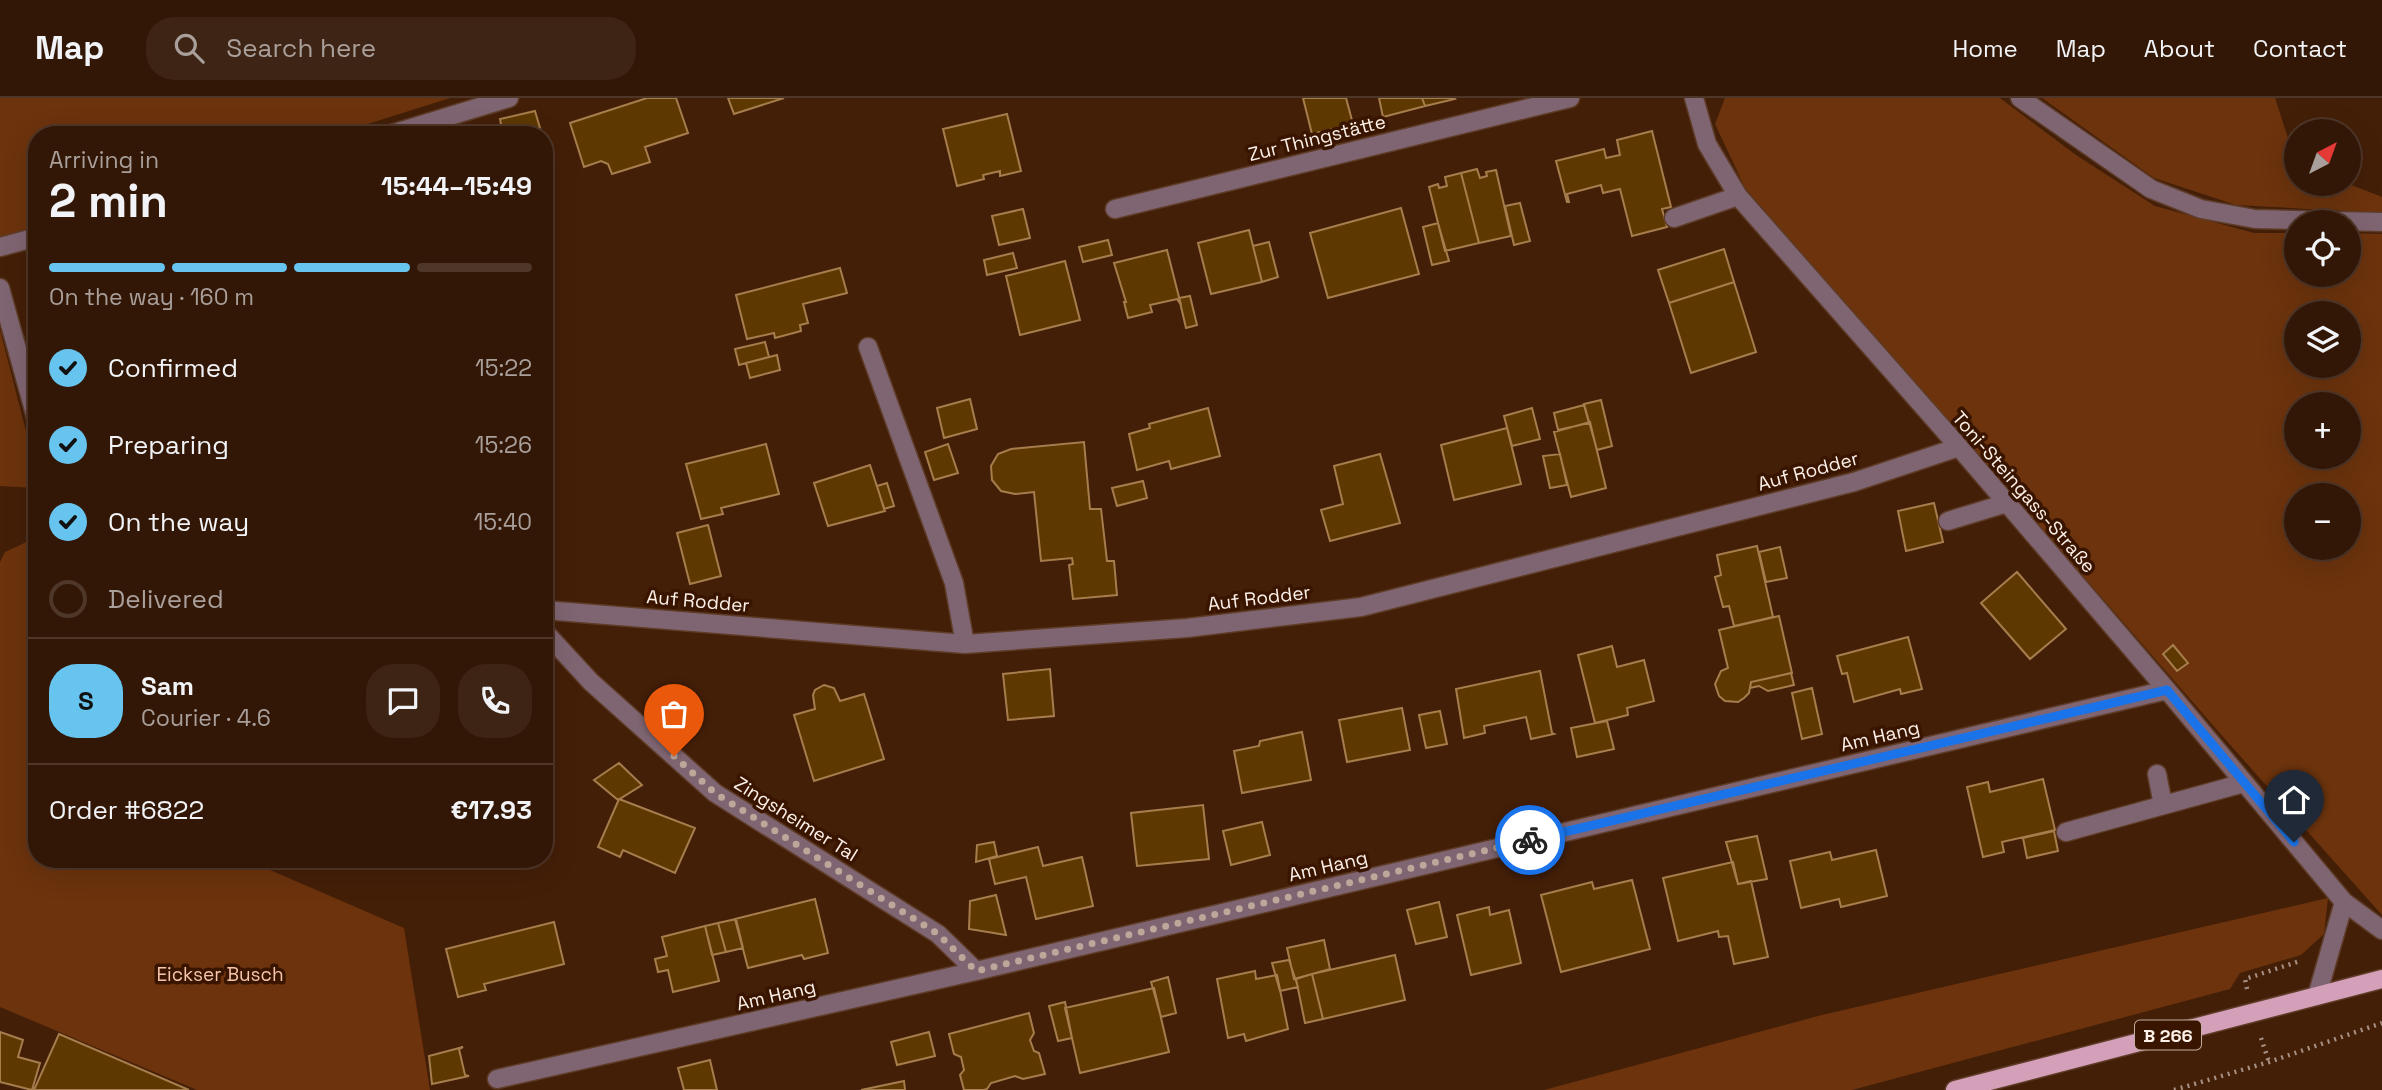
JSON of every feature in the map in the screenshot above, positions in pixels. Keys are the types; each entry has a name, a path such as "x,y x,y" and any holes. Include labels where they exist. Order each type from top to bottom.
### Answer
{"main road":[{"name":"B 266","path":"1955,1090 2382,979"}],"street":[{"path":"417,126 509,98"},
{"name":"Zur Thingstätte","path":"1115,209 1570,98"},
{"name":"Toni-Steingass-Straße","path":"1694,98 1707,144 1738,196 1959,447 2344,902 2382,930"},
{"path":"2020,98 2151,189 2202,209 2255,219 2382,222"},
{"path":"1674,218 1738,196"},
{"path":"0,247 28,239"},
{"path":"0,288 28,389"},
{"path":"868,347 954,583 965,644"},
{"name":"Auf Rodder","path":"553,611 965,644 1187,628 1361,607 1854,482 1959,447"},
{"path":"1948,521 2007,503"},
{"name":"Zingsheimer Tal","path":"553,641 591,681 715,793 938,934 976,971"},
{"name":"Am Hang","path":"497,1079 976,971 2167,690"},
{"path":"2157,774 2163,805"},
{"path":"2066,832 2244,783"},
{"path":"2318,996 2344,902"}],"path":[{"path":"2174,1090 2269,1062 2382,1023"}],"green space":[{"path":"0,98 450,98 361,126 28,126 28,231 0,239"},
{"path":"1725,98 2000,98 2076,155 2155,206 2254,233 2284,233 2284,287 2361,287 2361,233 2382,234 2382,915 2224,738 1745,188 1715,124"},
{"path":"2042,98 2275,98 2284,126 2284,196 2361,196 2361,189 2382,197 2382,213 2236,205 2154,178"},
{"path":"0,330 28,439 28,488 0,486"},
{"name":"Eickser Busch","path":"28,541 28,868 266,868 404,928 430,1090 197,1090 0,1007 0,562 5,552"},
{"path":"2328,898 2324,934 2301,955 2240,973 2230,989 1852,1090 1544,1090 1822,1015"}],"building":[{"path":"647,98 676,98 688,133 645,147 650,162 612,174 608,164 601,161 584,167 570,123"},
{"path":"728,98 784,98 734,114"},
{"path":"1303,98 1346,98 1353,124 1312,134"},
{"path":"1379,98 1422,98 1425,106 1383,117"},
{"path":"1422,98 1454,98 1455,99 1425,106"},
{"path":"535,111 539,126 501,126 500,119"},
{"path":"1007,114 1021,171 1000,176 1000,171 983,175 984,179 957,186 943,129"},
{"path":"1652,131 1671,207 1662,209 1667,227 1632,236 1620,189 1603,193 1601,185 1567,194 1567,202 1556,161 1604,149 1606,158 1620,155 1617,140"},
{"path":"1477,169 1480,178 1487,176 1486,172 1496,170 1511,236 1479,243 1461,173"},
{"path":"1461,173 1479,243 1445,251 1429,187 1438,184 1439,188 1447,186 1445,177"},
{"path":"1520,203 1530,241 1514,245 1505,206"},
{"path":"1401,208 1419,274 1328,298 1310,233"},
{"path":"1023,209 1030,238 999,245 992,216"},
{"path":"1438,223 1449,261 1432,265 1423,227"},
{"path":"1249,230 1262,282 1211,294 1198,243"},
{"path":"1108,240 1112,255 1083,262 1079,247"},
{"path":"1269,242 1278,277 1262,282 1253,246"},
{"path":"1724,249 1734,282 1669,303 1658,270"},
{"path":"1167,250 1181,305 1177,299 1150,305 1152,312 1128,318 1114,263"},
{"path":"1013,253 1017,268 987,275 984,260"},
{"path":"1065,261 1080,320 1020,335 1006,276"},
{"path":"840,268 847,293 803,304 808,323 800,325 801,331 775,338 774,333 747,339 736,295"},
{"path":"1734,282 1756,352 1691,373 1669,303"},
{"path":"1190,296 1197,325 1186,328 1179,298"},
{"path":"765,342 769,357 739,365 735,349"},
{"path":"777,355 780,370 750,378 746,363"},
{"path":"970,399 977,429 944,438 937,408"},
{"path":"1601,400 1612,446 1597,450 1584,404"},
{"path":"1584,405 1589,423 1558,430 1554,413"},
{"path":"1208,408 1220,456 1171,469 1169,461 1137,470 1129,434 1150,428 1149,424"},
{"path":"1532,408 1540,439 1512,446 1504,416"},
{"path":"1590,422 1606,488 1571,497 1554,432"},
{"path":"1507,428 1521,484 1454,500 1441,445"},
{"path":"1084,442 1090,509 1101,509 1107,561 1114,561 1117,595 1073,599 1069,565 1073,564 1072,558 1041,561 1034,492 1015,494 1001,491 992,480 991,466 998,454 1011,449"},
{"path":"766,444 779,494 721,508 723,514 701,519 686,464"},
{"path":"948,444 958,473 934,480 925,452"},
{"path":"1380,454 1400,523 1330,541 1321,510 1343,504 1334,466"},
{"path":"1560,454 1567,485 1550,488 1543,456"},
{"path":"870,465 885,511 828,526 814,483"},
{"path":"1143,481 1147,498 1117,506 1112,488"},
{"path":"887,483 894,506 884,509 877,486"},
{"path":"1934,503 1943,542 1906,551 1898,511"},
{"path":"708,525 721,576 690,584 677,533"},
{"path":"1757,546 1773,617 1734,626 1729,606 1723,607 1715,577 1721,575 1717,555"},
{"path":"1780,547 1787,578 1766,582 1759,552"},
{"path":"2017,572 2066,629 2030,659 1981,603"},
{"path":"1779,616 1792,673 1751,682 1749,693 1744,698 1738,702 1725,701 1719,696 1715,684 1721,671 1728,668 1719,630"},
{"path":"1908,637 1922,689 1901,694 1900,689 1854,702 1847,673 1842,674 1837,656"},
{"path":"2173,645 2188,663 2177,671 2163,654"},
{"path":"1612,646 1617,667 1644,660 1654,701 1627,708 1628,715 1595,723 1578,655"},
{"path":"1050,669 1054,716 1008,720 1003,674"},
{"path":"1540,671 1554,734 1531,739 1526,717 1484,726 1485,733 1464,738 1456,689"},
{"path":"1791,673 1794,685 1768,691 1759,686 1750,688 1751,682"},
{"path":"824,685 834,688 840,701 864,694 884,759 814,781 794,715 815,709 813,695 815,690"},
{"path":"1812,688 1822,734 1802,739 1792,693"},
{"path":"1402,708 1410,750 1347,762 1339,720"},
{"path":"1440,711 1447,744 1426,748 1419,715"},
{"path":"1607,721 1614,749 1577,757 1571,728"},
{"path":"1302,732 1311,780 1242,793 1234,751 1259,746 1260,741"},
{"path":"619,763 642,785 618,800 594,780"},
{"path":"2043,779 2055,830 2002,842 2004,852 1983,857 1967,787 1988,782 1990,792"},
{"path":"619,799 695,828 675,873 623,850 620,857 598,847"},
{"path":"1203,805 1209,859 1137,866 1131,813"},
{"path":"1262,822 1270,855 1231,865 1223,831"},
{"path":"2054,831 2058,851 2027,858 2023,838"},
{"path":"1757,836 1767,879 1738,884 1726,842"},
{"path":"994,842 997,856 976,862 977,845"},
{"path":"1038,847 1043,866 1082,857 1093,906 1036,919 1026,877 995,884 989,859"},
{"path":"1876,850 1887,896 1841,907 1839,899 1801,908 1790,861 1830,852 1832,860"},
{"path":"1733,862 1738,884 1751,881 1768,957 1734,964 1728,936 1719,937 1718,931 1678,941 1663,878"},
{"path":"1632,880 1650,949 1561,972 1541,895 1592,882 1594,889"},
{"path":"996,895 1006,935 969,929 970,901"},
{"path":"815,899 828,953 804,959 802,955 748,968 735,919"},
{"path":"1439,902 1447,937 1416,944 1407,910"},
{"path":"1489,907 1490,915 1509,910 1521,963 1471,975 1457,915"},
{"path":"736,919 743,948 726,952 718,923"},
{"path":"554,922 564,964 484,984 486,990 458,997 446,949"},
{"path":"718,923 726,952 712,955 705,926"},
{"path":"705,926 719,981 673,992 668,970 658,972 655,959 667,956 662,937"},
{"path":"1324,940 1330,969 1294,979 1287,948"},
{"path":"1395,955 1405,1000 1323,1019 1312,974"},
{"path":"1289,960 1298,987 1280,991 1272,963"},
{"path":"1255,971 1256,979 1277,975 1288,1029 1246,1041 1244,1034 1228,1038 1217,979"},
{"path":"1312,974 1323,1019 1305,1023 1296,979"},
{"path":"1168,977 1176,1013 1161,1017 1151,982"},
{"path":"1154,988 1169,1052 1080,1073 1065,1008"},
{"path":"1065,1002 1072,1038 1058,1041 1049,1006"},
{"path":"1029,1013 1034,1033 1030,1040 1034,1051 1039,1053 1045,1074 1023,1079 1015,1076 991,1083 984,1090 964,1090 960,1075 964,1070 961,1057 954,1054 949,1034"},
{"path":"0,1032 23,1040 18,1057 40,1063 32,1090 0,1082"},
{"path":"929,1032 935,1056 897,1065 891,1042"},
{"path":"59,1034 189,1090 34,1090"},
{"path":"463,1047 459,1049 465,1075 469,1076 432,1084 429,1056"},
{"path":"710,1060 717,1090 684,1090 678,1068"},
{"path":"904,1081 905,1090 861,1090"}],"way so far":[{"path":"674,756 715,793 938,934 976,971 1530,840"}],"route":[{"path":"1530,840 2167,690 2294,842"}]}
